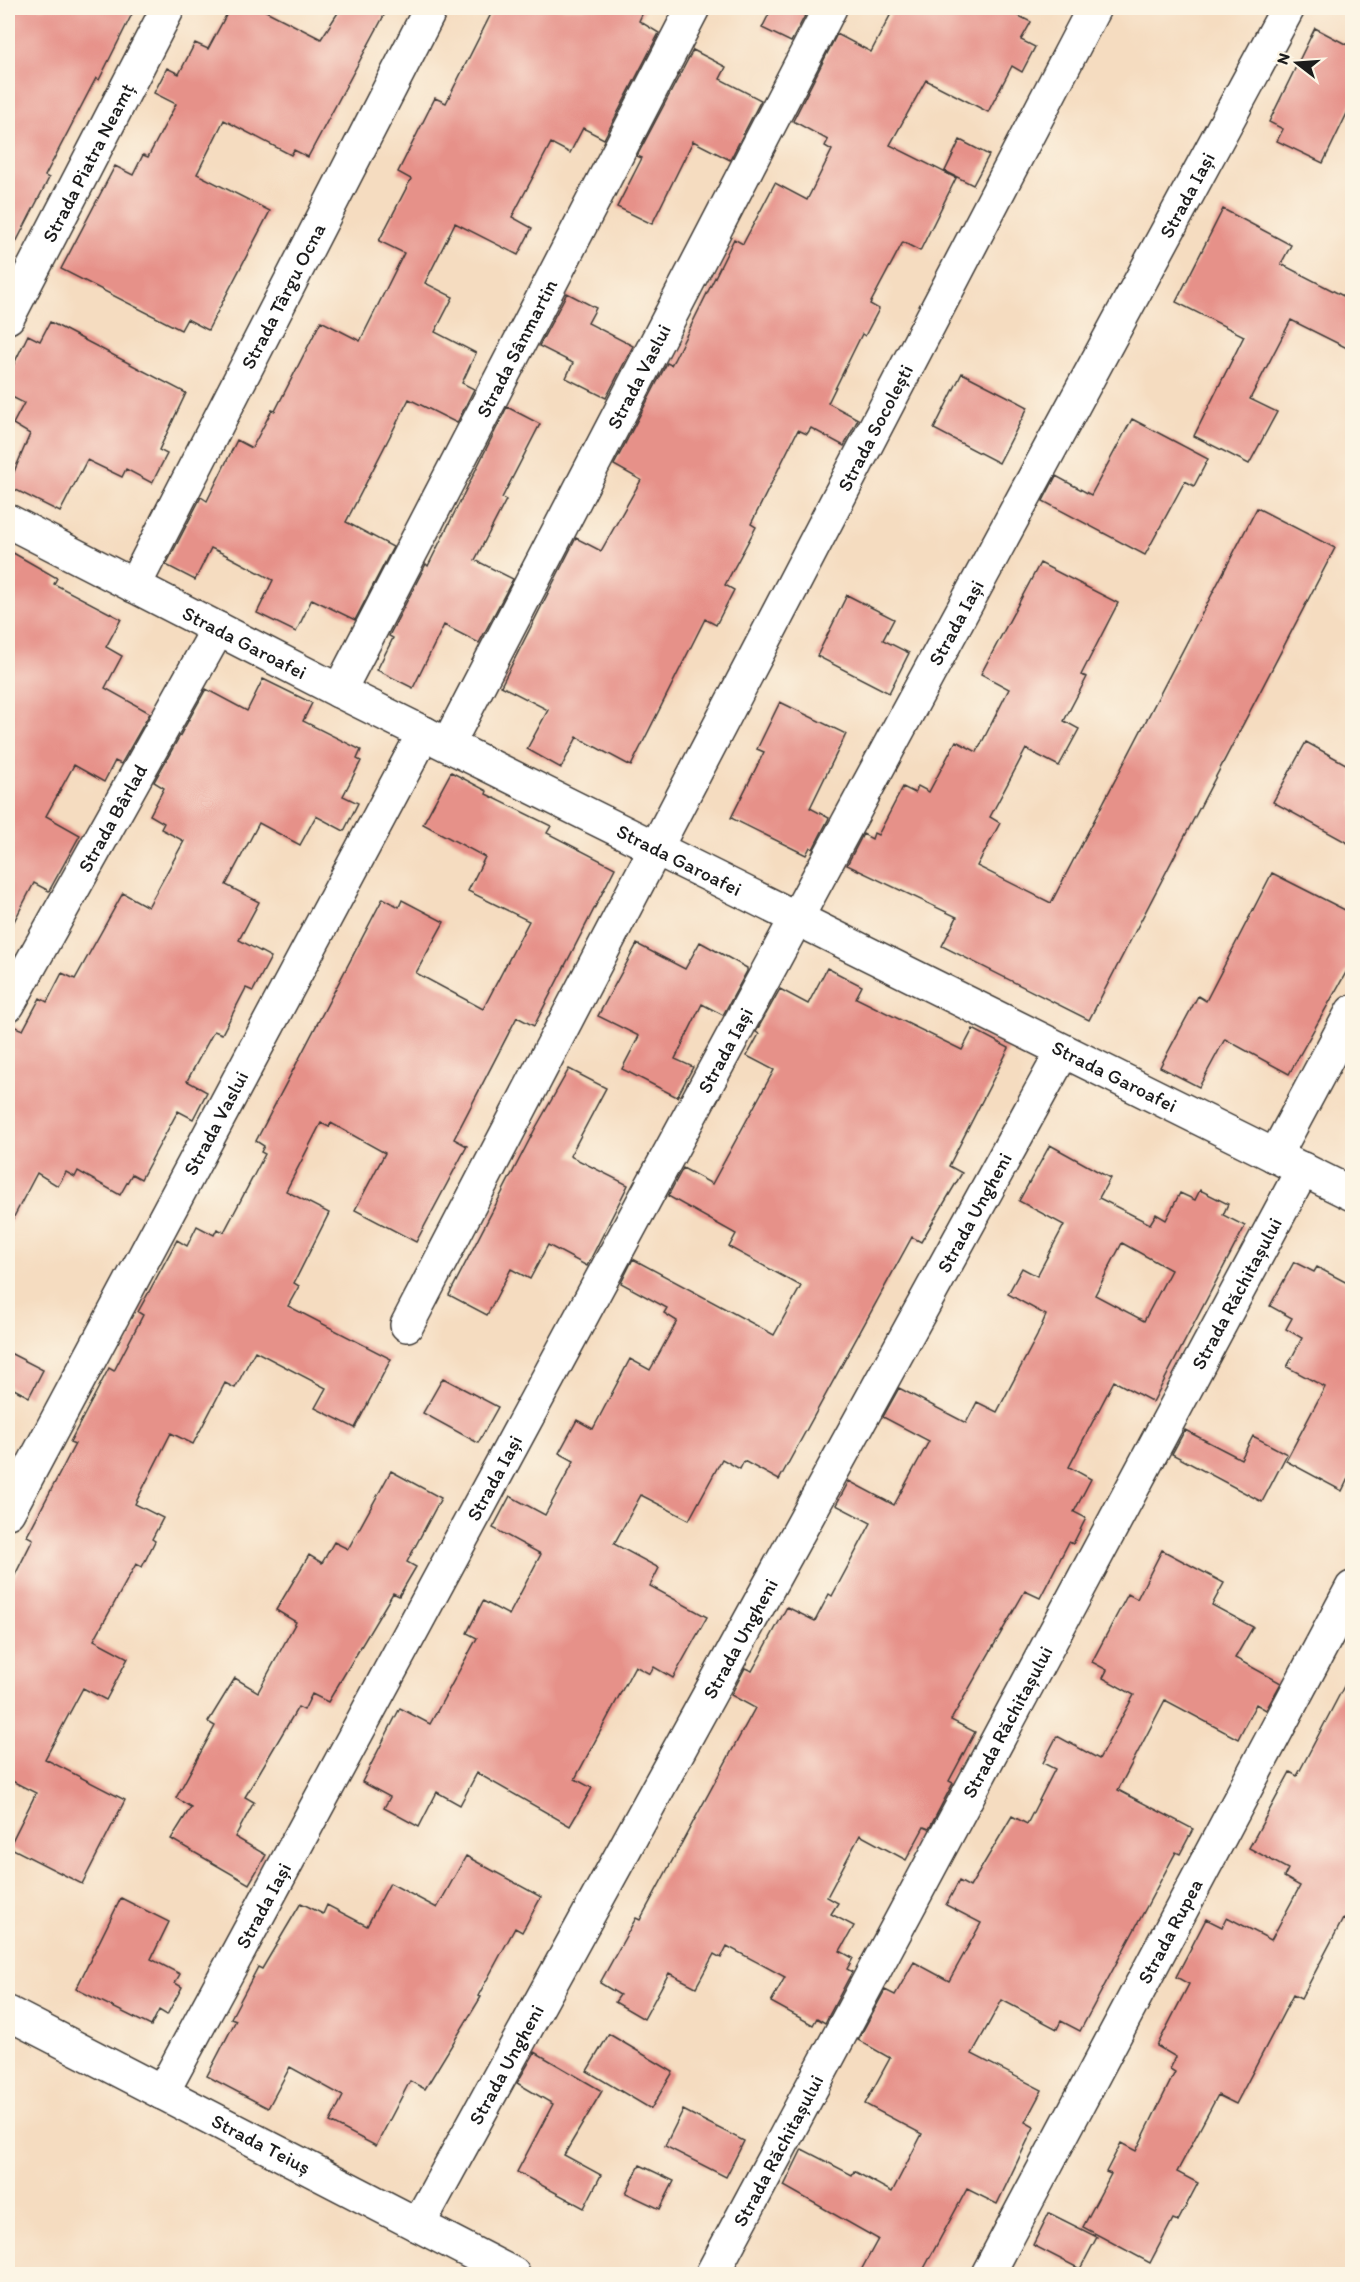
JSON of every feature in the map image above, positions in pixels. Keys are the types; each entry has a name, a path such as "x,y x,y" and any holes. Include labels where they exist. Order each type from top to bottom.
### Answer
{"street":[{"name":"Strada Piatra Neamț","path":"8,317 168,8"},
{"name":"Strada Târgu Ocna","path":"134,586 431,8"},
{"name":"Strada Sânmartin","path":"339,691 693,8"},
{"name":"Strada Vaslui","path":"8,1512 436,739 830,8"},
{"name":"Strada Socolești","path":"407,1325 654,847 1094,8"},
{"name":"Strada Iași","path":"162,2093 1288,8"},
{"name":"Strada Garoafei","path":"8,521 339,691 1353,1194"},
{"name":"Strada Bârlad","path":"8,1005 218,629"},
{"name":"Strada Răchitașului","path":"712,2274 1289,1163 1353,1012"},
{"name":"Strada Ungheni","path":"418,2225 1063,1051"},
{"name":"Strada Rupea","path":"988,2274 1353,1588"},
{"name":"Strada Teiuș","path":"8,2013 513,2274"}],"building":[{"path":"14,8 135,8 99,80 96,78 45,176 49,178 8,258 8,21"},
{"path":"230,8 260,8 321,39 341,8 388,8 308,157 294,150 291,155 224,120 197,174 270,211 208,330 187,319 181,330 61,269 115,166 133,175 143,155 148,157 176,104 154,93 167,68 179,74 195,43 208,49"},
{"path":"494,8 645,8 639,21 659,33 604,139 583,128 570,153 551,143 512,217 532,228 518,255 455,223 425,283 453,297 435,332 476,353 462,383 474,389 457,423 409,399 346,522 393,547 355,620 312,599 296,632 257,613 273,580 224,554 211,548 195,580 166,565 201,497 207,501 237,440 252,448 272,410 275,411 321,321 360,341 404,253 379,241 411,179 398,172 435,98 446,103"},
{"path":"772,8 809,8 791,42 762,28"},
{"path":"894,8 1003,8 1031,22 1021,40 1035,47 1022,72 1012,66 988,112 926,80 890,145 956,178 920,251 903,242 870,304 879,309 865,336 862,334 828,403 858,419 844,446 811,428 807,434 798,430 751,524 756,527 725,585 734,590 716,625 705,619 631,766 577,737 561,768 527,749 548,710 501,686 576,538 601,551 641,480 614,465 667,363 671,365 674,360 734,239 743,244 775,183 807,200 832,150 825,146 828,140 793,121 837,34 871,52"},
{"path":"1315,28 1353,48 1353,101 1323,163 1277,141 1283,129 1269,122"},
{"path":"693,50 726,67 720,79 761,100 730,160 693,141 652,224 617,207 642,158 637,156"},
{"path":"960,140 989,155 973,185 945,171"},
{"path":"1223,209 1291,245 1281,264 1353,301 1353,351 1291,320 1250,399 1277,412 1249,464 1194,436 1244,336 1176,302"},
{"path":"567,293 596,308 588,323 633,346 606,398 566,378 573,363 539,346"},
{"path":"50,322 186,393 159,450 167,454 152,483 126,469 122,477 87,460 60,512 8,486 30,434 13,424 24,403 8,395 8,376 28,335 40,341"},
{"path":"962,373 1028,407 999,463 934,429"},
{"path":"507,407 540,424 502,498 506,500 475,560 513,579 479,643 444,625 413,688 377,670 393,638 389,636 426,564 428,566"},
{"path":"1132,419 1208,459 1194,486 1185,481 1145,555 1043,501 1056,476 1091,495"},
{"path":"1257,508 1335,548 1089,1020 942,946 957,917 847,865 863,834 872,839 874,833 878,835 903,787 915,793 918,786 929,792 956,741 977,752 1009,689 981,674 1040,563 1118,603 1081,675 1087,677 1064,721 1079,729 1059,766 1026,749 990,817 1000,823 977,866 1051,903"},
{"path":"8,550 57,578 54,584 121,619 106,647 122,656 105,688 150,713 121,764 115,761 104,782 74,765 46,816 80,835 49,891 34,883 8,933"},
{"path":"847,595 894,619 883,640 909,653 889,693 817,656"},
{"path":"263,679 312,703 303,721 361,750 357,759 361,761 343,796 358,803 344,831 316,816 300,845 259,823 226,885 259,902 239,940 271,957 253,991 246,988 222,1034 214,1031 187,1081 207,1092 193,1119 178,1111 141,1179 132,1174 120,1195 78,1171 75,1177 66,1172 58,1186 37,1173 8,1228 8,1024 23,1030 40,998 47,1002 62,973 75,979 123,893 148,907 184,841 161,829 164,823 150,815 164,788 154,782 206,689 247,711"},
{"path":"780,702 846,734 810,808 829,818 813,849 810,847 806,855 731,818 764,752 757,749"},
{"path":"1306,742 1353,768 1353,846 1273,802"},
{"path":"451,772 487,791 486,794 551,826 547,833 615,868 534,1026 517,1017 454,1139 467,1146 416,1242 355,1210 385,1153 331,1123 329,1127 321,1123 286,1191 329,1213 294,1283 299,1286 288,1306 391,1359 355,1428 315,1408 326,1388 255,1351 235,1388 225,1383 193,1444 171,1433 135,1504 163,1518 152,1539 155,1541 142,1567 136,1564 94,1640 128,1658 106,1700 83,1688 45,1759 125,1800 82,1884 9,1847 36,1793 8,1779 8,1589 33,1539 27,1536 75,1444 70,1442 109,1368 114,1371 143,1315 138,1312 177,1240 187,1246 197,1226 214,1235 217,1229 224,1232 265,1154 261,1152 264,1146 256,1141 383,898 399,907 402,900 444,922 416,973 483,1009 529,921 468,891 485,857 423,824"},
{"path":"1272,873 1353,914 1353,960 1289,1074 1225,1039 1199,1087 1160,1067 1198,996 1206,1001"},
{"path":"700,942 747,968 747,971 723,1015 702,1004 675,1059 693,1067 677,1097 622,1069 639,1036 598,1016 637,944 685,969"},
{"path":"827,968 862,986 856,998 962,1050 973,1029 1009,1048 949,1166 962,1173 921,1242 912,1237 779,1480 744,1461 740,1469 722,1459 689,1520 641,1495 614,1544 659,1568 650,1586 707,1617 673,1678 654,1667 650,1674 635,1666 575,1779 592,1788 570,1826 477,1773 460,1805 437,1792 419,1827 384,1808 390,1797 362,1782 400,1708 430,1724 477,1638 467,1633 483,1601 509,1615 541,1554 493,1528 510,1496 545,1515 574,1461 559,1453 577,1420 593,1429 630,1359 650,1370 677,1321 664,1313 667,1308 621,1283 633,1259 774,1335 801,1286 729,1247 736,1234 668,1196 683,1168 712,1184 774,1070 747,1056 759,1034 756,1032 780,989 808,1004"},
{"path":"569,1069 606,1088 570,1156 628,1185 587,1266 548,1245 530,1279 511,1269 487,1315 449,1295 535,1129"},
{"path":"1050,1145 1110,1178 1099,1198 1150,1224 1156,1214 1166,1220 1180,1193 1195,1200 1200,1190 1228,1204 1223,1215 1245,1226 1153,1402 1114,1381 1069,1467 1091,1479 1074,1512 1086,1518 1073,1544 1069,1542 1040,1598 1025,1591 951,1720 975,1732 949,1781 953,1783 929,1829 924,1827 906,1860 860,1835 827,1897 838,1903 831,1914 854,1926 840,1951 853,1958 847,1969 852,1972 825,2023 817,2018 813,2025 771,2002 785,1977 727,1946 721,1958 714,1954 696,1987 669,1973 644,2019 615,2002 620,1995 600,1983 636,1918 640,1920 755,1708 731,1695 745,1668 752,1671 787,1607 815,1621 829,1594 832,1596 871,1523 836,1505 849,1481 894,1505 929,1441 883,1417 899,1388 966,1423 977,1402 997,1412 1037,1336 1046,1315 1008,1294 1022,1268 1037,1276 1064,1225 1019,1201","holes":["1122,1243 1171,1270 1144,1321 1095,1295"]},
{"path":"1294,1262 1314,1272 1317,1267 1353,1286 1353,1468 1342,1491 1286,1461 1325,1387 1287,1367 1302,1338 1286,1329 1292,1318 1270,1306"},
{"path":"8,1352 43,1370 29,1397 8,1386"},
{"path":"443,1378 498,1407 478,1443 423,1413"},
{"path":"1185,1430 1241,1459 1253,1436 1287,1454 1262,1502 1172,1454"},
{"path":"391,1471 441,1498 407,1562 416,1567 399,1596 393,1593 328,1702 312,1694 304,1710 298,1707 245,1797 254,1802 235,1837 266,1855 249,1884 171,1839 191,1807 176,1798 215,1726 208,1722 235,1678 258,1692 296,1622 276,1610 309,1555 322,1563 334,1542 348,1549"},
{"path":"1162,1550 1224,1583 1212,1605 1253,1627 1235,1658 1281,1683 1266,1710 1256,1704 1238,1739 1165,1700 1118,1790 1193,1829 1180,1854 1176,1852 1080,2031 1061,2021 1057,2029 1002,2000 972,2054 1042,2090 1025,2122 1034,2127 997,2204 967,2189 921,2274 859,2274 878,2239 784,2186 802,2149 852,2175 854,2171 892,2192 922,2134 865,2104 890,2058 858,2040 885,1990 895,1995 914,1962 949,1981 981,1923 946,1905 959,1881 970,1887 1012,1816 1027,1824 1055,1769 1043,1763 1057,1736 1099,1759 1134,1695 1103,1678 1107,1670 1092,1662 1128,1594 1137,1599"},
{"path":"1353,1669 1353,1924 1343,1919 1301,1999 1293,1995 1236,2104 1218,2095 1177,2172 1198,2183 1178,2221 1173,2219 1150,2263 1083,2227 1111,2174 1106,2172 1121,2143 1136,2151 1175,2072 1170,2069 1176,2057 1157,2046 1189,1984 1176,1977 1206,1919 1222,1927 1227,1917 1271,1940 1300,1886 1284,1877 1288,1869 1249,1848 1290,1772 1297,1776"},
{"path":"466,1856 541,1897 522,1932 515,1928 478,1996 481,1997 425,2089 410,2081 376,2146 330,2122 343,2096 290,2067 268,2108 207,2076 236,2020 231,2018 258,1967 262,1969 301,1903 323,1914 327,1905 367,1926 390,1883 437,1908"},
{"path":"121,1898 169,1922 151,1959 180,1974 175,1983 182,1987 167,2015 159,2010 151,2026 76,1989"},
{"path":"609,2034 673,2072 651,2109 587,2071"},
{"path":"535,2052 602,2091 564,2155 601,2175 584,2208 517,2172 553,2104 517,2083"},
{"path":"683,2110 744,2141 726,2177 665,2146"},
{"path":"640,2165 674,2181 660,2209 626,2193"},
{"path":"1049,2213 1097,2237 1080,2269 1033,2245"}]}
